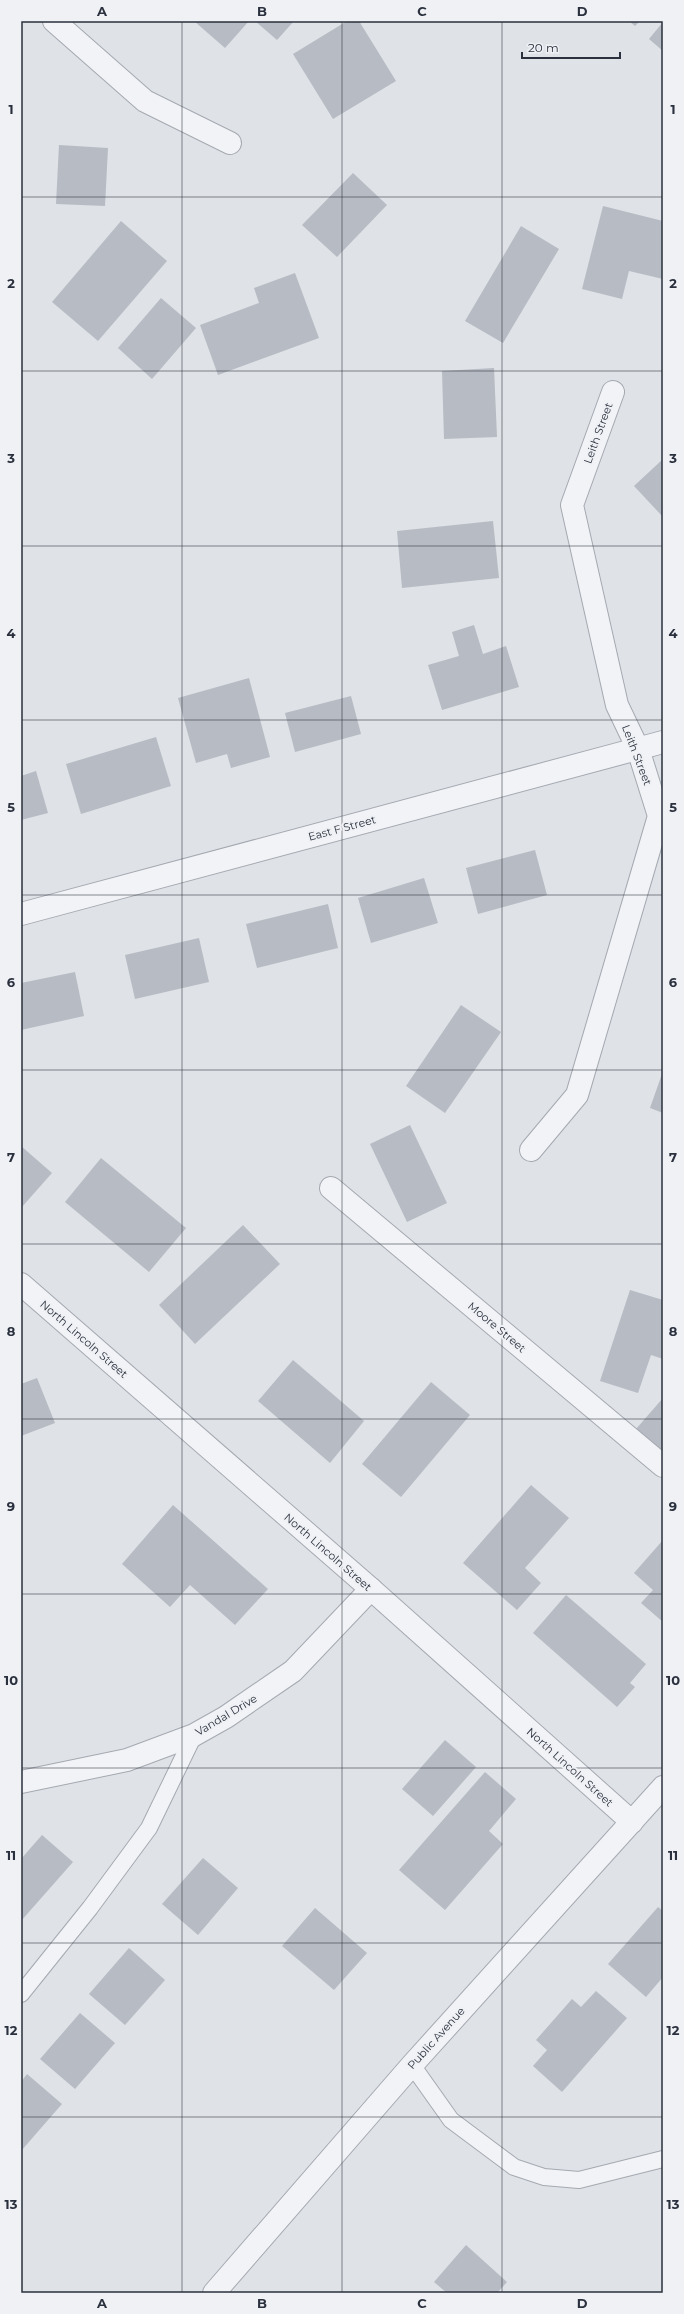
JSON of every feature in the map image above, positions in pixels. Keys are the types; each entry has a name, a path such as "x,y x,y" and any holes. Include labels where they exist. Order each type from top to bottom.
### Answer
{"street":[{"path":"54,21 145,101 230,143"},
{"name":"Leith Street","path":"531,1150 577,1096 659,816 638,749 617,705 572,505 613,392"},
{"name":"East F Street","path":"21,914 663,742"},
{"name":"Moore Street","path":"331,1188 663,1466"},
{"name":"North Lincoln Street","path":"21,1284 370,1589 632,1822"},
{"name":"Vandal Drive","path":"21,1782 127,1760 194,1735 226,1718 293,1671 370,1589"},
{"name":"Public Avenue","path":"214,2293 412,2065 663,1787"}],"lane":[{"path":"21,1994 90,1908 149,1828 194,1735"},
{"path":"412,2065 451,2120 514,2167 544,2177 579,2180 663,2159"}],"building":[{"path":"194,21 249,21 225,48"},
{"path":"255,21 294,21 277,40"},
{"path":"347,21 359,21 396,81 333,119 293,54"},
{"path":"629,21 640,21 635,26"},
{"path":"663,22 663,51 649,39"},
{"path":"59,145 108,148 105,206 56,204"},
{"path":"353,173 387,205 337,257 302,225"},
{"path":"603,206 663,221 663,279 629,271 622,299 582,289"},
{"path":"121,221 167,261 98,341 52,302"},
{"path":"521,226 559,249 503,343 465,321"},
{"path":"295,273 319,338 218,375 200,325 259,303 254,288"},
{"path":"161,298 196,328 152,379 118,348"},
{"path":"494,368 497,437 444,439 442,371"},
{"path":"663,459 663,517 634,486"},
{"path":"493,521 499,578 402,588 397,531"},
{"path":"474,625 483,654 506,646 519,687 442,710 428,665 459,656 452,632"},
{"path":"249,678 270,757 231,768 227,754 196,763 178,698"},
{"path":"351,696 361,734 295,752 285,713"},
{"path":"156,737 171,786 81,814 66,764"},
{"path":"36,771 48,813 21,820 21,776"},
{"path":"535,850 547,895 478,914 466,868"},
{"path":"424,878 438,923 371,943 358,898"},
{"path":"328,904 338,948 257,968 246,924"},
{"path":"199,938 209,982 135,999 125,955"},
{"path":"75,972 84,1016 21,1030 21,983"},
{"path":"461,1005 501,1032 445,1113 406,1086"},
{"path":"663,1071 663,1113 650,1108"},
{"path":"410,1125 447,1203 407,1222 370,1144"},
{"path":"21,1146 52,1173 21,1208"},
{"path":"101,1158 186,1228 149,1272 65,1202"},
{"path":"243,1225 280,1264 195,1344 159,1305"},
{"path":"630,1290 663,1300 663,1359 651,1355 638,1393 600,1381"},
{"path":"293,1360 364,1421 330,1463 258,1401"},
{"path":"37,1378 55,1423 21,1436 21,1384"},
{"path":"431,1382 470,1415 401,1497 362,1464"},
{"path":"663,1398 663,1453 636,1429"},
{"path":"531,1485 569,1518 525,1568 541,1583 517,1610 463,1563"},
{"path":"173,1505 268,1589 235,1625 190,1585 170,1607 122,1564"},
{"path":"663,1540 663,1622 641,1603 653,1590 634,1573"},
{"path":"566,1595 646,1664 630,1683 635,1687 617,1707 533,1633"},
{"path":"445,1740 476,1767 433,1816 402,1789"},
{"path":"485,1772 516,1799 489,1831 503,1844 445,1910 399,1870"},
{"path":"42,1835 73,1862 21,1921 21,1859"},
{"path":"203,1858 238,1888 198,1935 162,1904"},
{"path":"658,1907 663,1911 663,1977 646,1997 608,1964"},
{"path":"315,1908 367,1953 334,1990 282,1946"},
{"path":"129,1948 165,1980 125,2025 89,1994"},
{"path":"596,1991 627,2018 562,2092 533,2066 547,2050 536,2040 572,1999 581,2007"},
{"path":"80,2013 115,2043 75,2089 40,2059"},
{"path":"27,2074 62,2104 21,2151 21,2082"},
{"path":"466,2245 507,2282 497,2293 447,2293 434,2282"}]}
